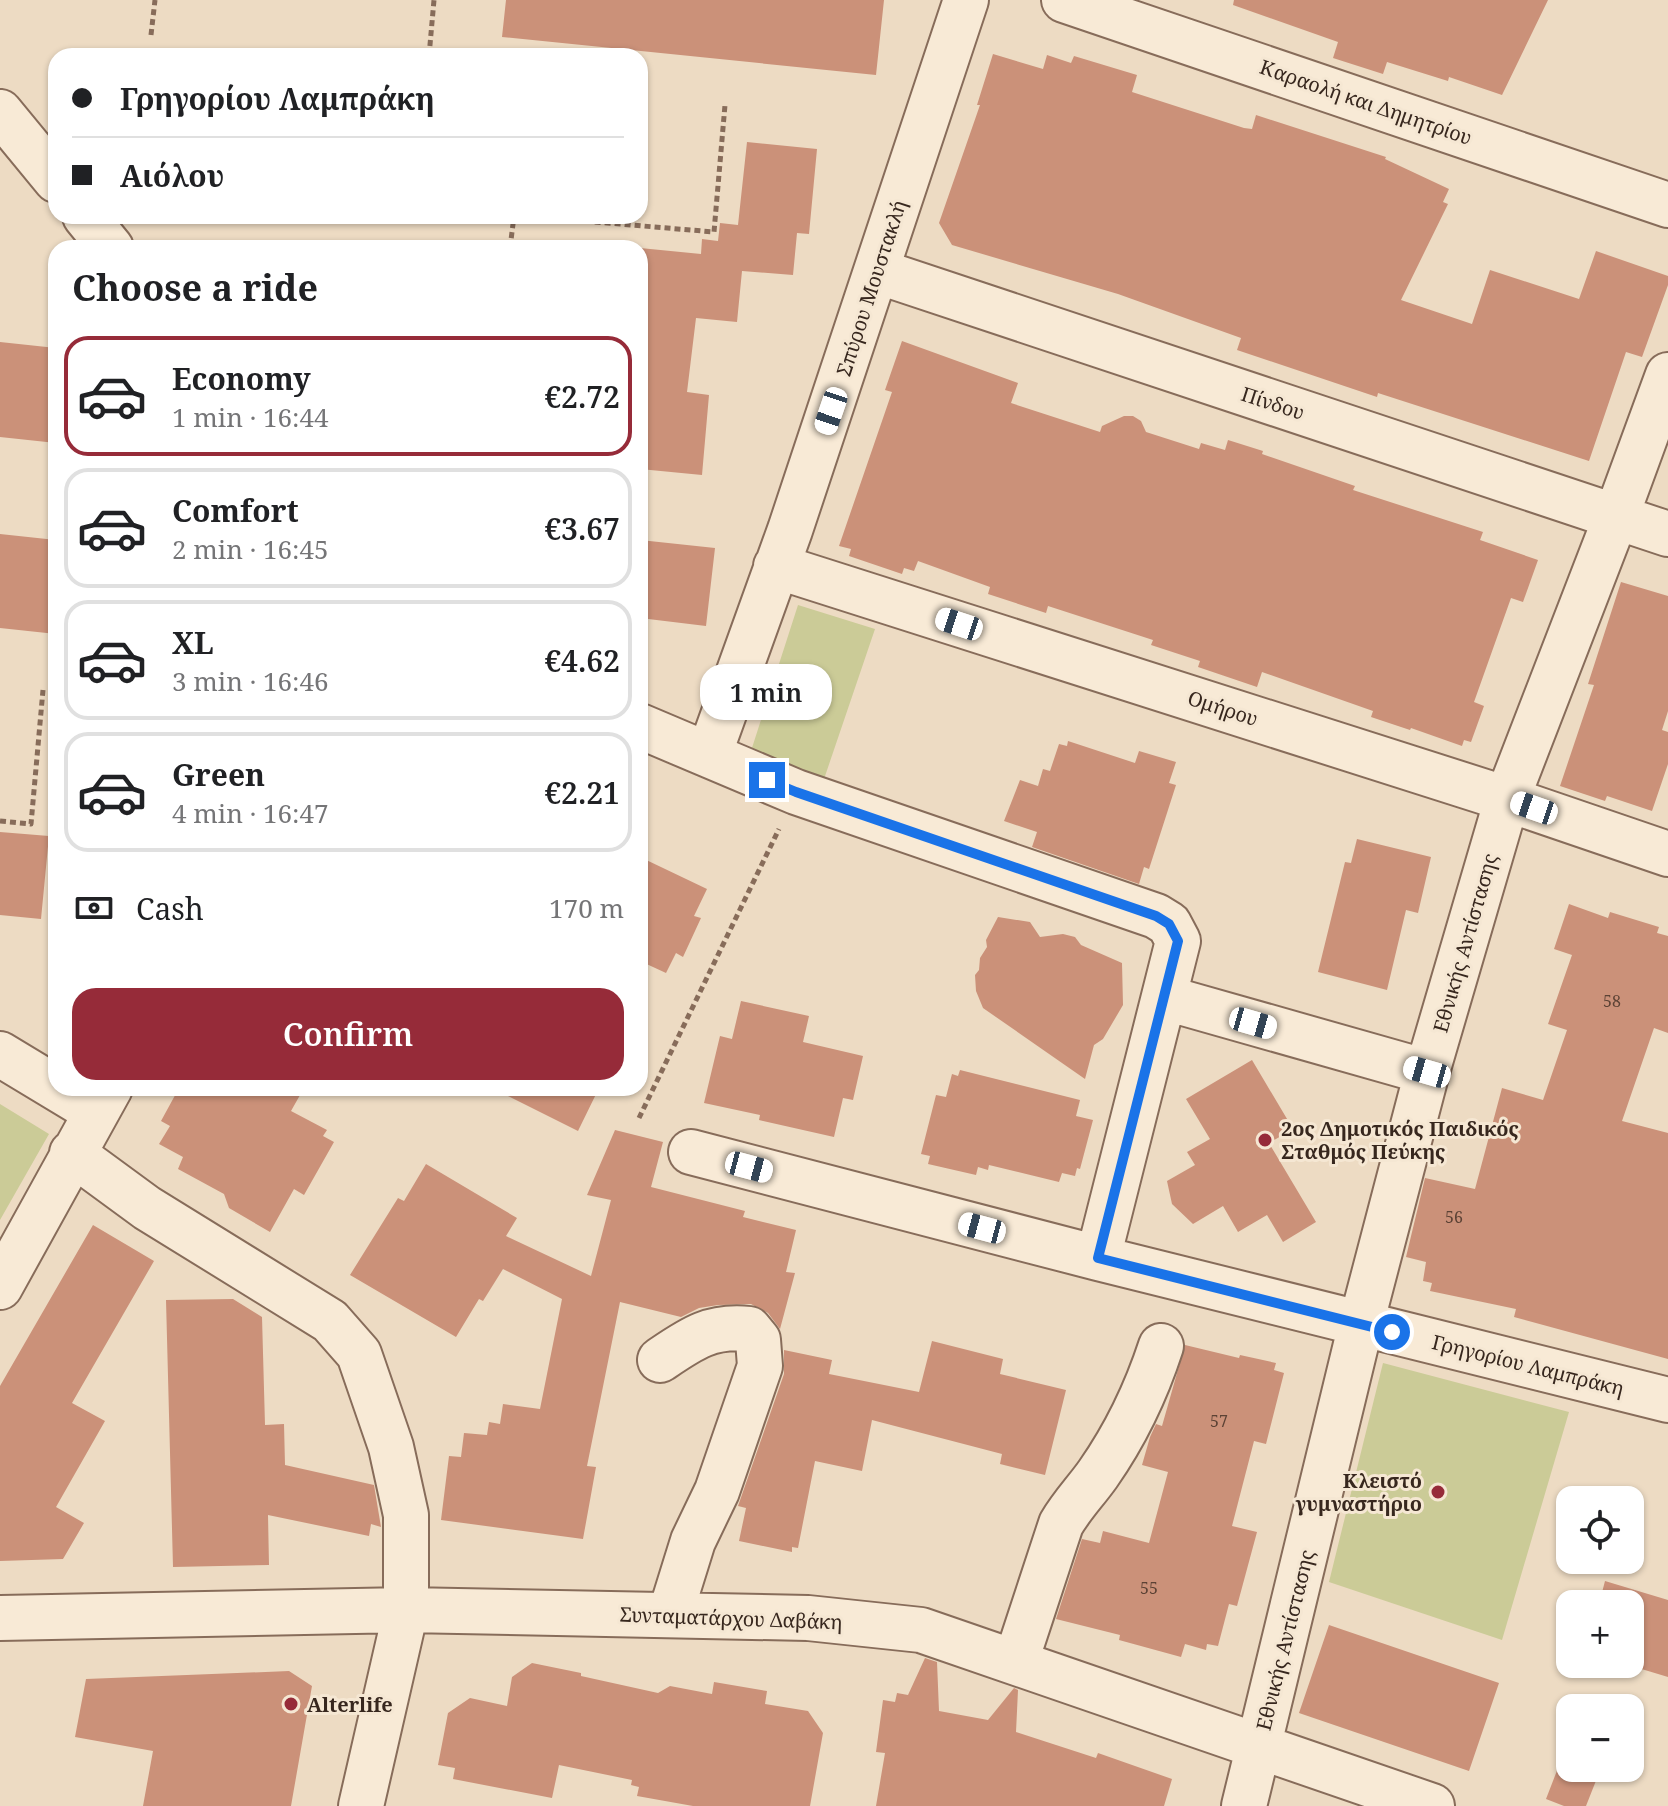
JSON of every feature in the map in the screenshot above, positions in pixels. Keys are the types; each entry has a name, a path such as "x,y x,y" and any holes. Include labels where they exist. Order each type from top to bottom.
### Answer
{"street":[{"name":"Σπύρου Μουστακλή","path":"709,755 877,271 966,0"},
{"name":"Καραολή και Δημητρίου","path":"1064,0 1668,205"},
{"path":"0,112 48,170"},
{"path":"92,224 104,240"},
{"name":"Πίνδου","path":"877,271 1668,534"},
{"name":"Εθνικής Αντίστασης","path":"1244,1806 1361,1324 1427,1072 1507,799 1668,375"},
{"name":"Ομήρου","path":"776,566 1507,799 1668,854"},
{"path":"648,729 796,792 1156,916 1169,924 1178,941 1166,998 1098,1258"},
{"path":"1166,998 1427,1072"},
{"path":"0,1054 48,1075"},
{"path":"0,1287 103,1100"},
{"name":"Γρηγορίου Λαμπράκη","path":"691,1152 1098,1258 1668,1400"},
{"path":"72,1153 147,1208 330,1321 359,1354 391,1447 406,1515 406,1610 361,1806"},
{"path":"660,1360 697,1335 729,1327 749,1329 758,1340 760,1366 717,1491 693,1541 670,1615"},
{"path":"1016,1661 1061,1524 1072,1504 1096,1476 1121,1438 1147,1390 1161,1346"},
{"name":"Συνταματάρχου Δαβάκη","path":"0,1618 406,1610 808,1618 921,1630 1432,1806"}],"path":[{"path":"151,35 155,0"},
{"path":"430,48 434,0"},
{"path":"620,224 714,232 725,105"},
{"path":"0,821 31,824 43,690"},
{"path":"639,1118 796,792"}],"green space":[{"path":"798,605 875,629 823,782 751,751"},
{"path":"0,1104 49,1134 0,1220"},
{"name":"Κλειστό γυμναστήριο","path":"1383,1363 1569,1412 1502,1640 1329,1582"}],"building":[{"path":"506,0 884,0 876,75 648,52 648,48 610,48 502,37"},
{"path":"1234,0 1548,0 1502,95 1449,77 1448,81 1387,62 1383,74 1333,58 1338,42 1233,5"},
{"path":"993,54 1043,69 1047,55 1071,63 1074,56 1137,75 1132,92 1244,128 1252,129 1256,115 1386,157 1449,189 1443,202 1448,204 1401,300 1472,324 1490,270 1579,299 1596,251 1668,276 1668,285 1642,357 1626,352 1589,461 1378,393 1377,397 1237,350 1241,338 1118,294 952,245 939,223 980,105 977,105"},
{"path":"747,142 817,149 809,234 797,233 793,275 742,271 737,322 696,318 687,392 709,395 702,475 648,470 648,249 701,254 702,239 718,241 720,223 738,225"},
{"path":"902,341 1018,383 1011,403 1100,432 1102,426 1124,416 1133,416 1141,421 1146,432 1199,449 1201,443 1225,450 1228,440 1355,486 1353,490 1483,532 1480,540 1538,560 1523,602 1511,598 1474,702 1484,706 1471,742 1464,740 1462,746 1371,717 1373,711 1262,672 1257,687 1198,667 1200,661 1151,645 1153,640 1048,606 1046,613 988,594 990,587 918,561 914,571 904,568 902,574 849,556 851,549 839,546 892,392 885,390"},
{"path":"0,342 48,347 48,442 0,437"},
{"path":"0,534 48,539 48,633 0,628"},
{"path":"648,541 715,548 706,626 648,619"},
{"path":"1621,582 1668,596 1668,711 1662,730 1668,732 1668,764 1652,811 1607,796 1605,801 1560,786 1594,685 1588,684"},
{"path":"1068,741 1135,763 1139,751 1176,762 1169,783 1176,785 1149,869 1144,867 1139,884 1032,847 1037,832 1004,821 1020,780 1038,786 1043,769 1050,771 1059,744 1067,746"},
{"path":"0,832 48,836 41,919 0,915"},
{"path":"1357,839 1431,857 1418,913 1406,910 1387,990 1318,972 1345,862 1351,863"},
{"path":"648,861 707,889 694,916 701,918 683,957 676,953 666,973 648,965"},
{"path":"1569,904 1608,918 1610,912 1659,927 1657,933 1668,936 1668,1033 1654,1028 1622,1121 1668,1133 1668,1359 1514,1317 1516,1309 1430,1291 1432,1283 1423,1281 1426,1262 1406,1257 1425,1178 1475,1189 1502,1088 1543,1100 1567,1030 1548,1024 1572,955 1554,949"},
{"path":"998,917 1030,922 1040,937 1063,934 1075,937 1081,945 1122,963 1123,1005 1103,1039 1094,1045 1085,1079 983,1008 976,991 975,975 987,947 986,940"},
{"path":"741,1001 809,1016 803,1042 863,1056 853,1100 843,1098 834,1137 759,1120 760,1115 704,1103 720,1036 732,1039"},
{"path":"1252,1060 1293,1129 1269,1143 1316,1222 1283,1242 1267,1215 1238,1232 1223,1206 1193,1224 1172,1204 1167,1181 1195,1165 1187,1152 1210,1139 1186,1099"},
{"path":"960,1070 1080,1100 1076,1116 1093,1120 1080,1169 1077,1168 1075,1176 1062,1173 1059,1182 989,1165 988,1170 978,1167 976,1175 928,1164 930,1156 921,1154 936,1095 946,1097 952,1074 958,1076"},
{"path":"175,1096 299,1096 291,1111 327,1130 323,1136 334,1142 304,1195 294,1189 270,1232 229,1208 224,1194 178,1169 183,1157 159,1144 170,1126 161,1121"},
{"path":"508,1096 595,1096 578,1131"},
{"path":"615,1130 663,1142 651,1187 745,1211 743,1217 796,1230 786,1272 795,1273 780,1329 768,1313 751,1304 699,1308 681,1317 620,1302 587,1466 596,1467 583,1539 441,1520 449,1456 461,1457 464,1433 487,1435 489,1422 500,1424 503,1404 540,1409 562,1299 503,1269 483,1301 479,1299 456,1337 350,1275 398,1198 404,1201 426,1164 517,1218 506,1236 591,1276 611,1200 587,1195"},
{"path":"93,1225 154,1261 72,1403 105,1421 56,1507 84,1523 63,1559 0,1561 0,1386"},
{"path":"233,1299 262,1317 265,1425 284,1424 285,1465 374,1485 381,1527 371,1524 369,1536 268,1515 269,1565 173,1567 166,1300"},
{"path":"932,1341 1003,1359 1000,1374 1066,1390 1045,1475 1000,1464 1002,1454 872,1420 862,1471 815,1461 798,1548 792,1547 792,1552 739,1541 746,1508 738,1506 784,1374 784,1350 832,1360 829,1374 919,1392"},
{"path":"1185,1345 1276,1363 1274,1370 1284,1373 1266,1444 1254,1441 1232,1526 1257,1532 1237,1606 1229,1604 1218,1646 1207,1644 1206,1650 1185,1644 1181,1657 1119,1640 1120,1635 1056,1619 1082,1539 1100,1543 1103,1531 1149,1543 1168,1472 1142,1465 1156,1424 1162,1426"},
{"path":"1605,1581 1635,1590 1603,1590"},
{"path":"1644,1593 1668,1600 1668,1677 1644,1670"},
{"path":"1329,1625 1499,1683 1469,1771 1299,1713"},
{"path":"925,1658 937,1662 939,1711 988,1720 1014,1688 1018,1690 1016,1732 1096,1758 1098,1753 1172,1779 1164,1806 876,1806 885,1753 876,1752 883,1700 895,1702 897,1693 908,1695"},
{"path":"532,1663 658,1693 670,1686 712,1694 714,1682 767,1691 765,1704 808,1711 823,1733 810,1806 693,1806 637,1796 639,1787 631,1785 632,1780 559,1765 552,1798 453,1779 455,1768 438,1765 448,1713 470,1698 507,1706 512,1677"},
{"path":"289,1671 312,1686 291,1806 143,1806 153,1751 75,1737 86,1679"},
{"path":"1556,1773 1556,1782 1595,1782 1586,1806 1564,1806 1546,1799"}],"place":[{"name":"2ος Δημοτικός Παιδικός Σταθμός Πεύκης","path":"1265,1140"},
{"name":"Κλειστό γυμναστήριο","path":"1438,1492"},
{"name":"Alterlife","path":"291,1704"}],"route":[{"path":"767,780 1156,916 1169,924 1178,941 1166,998 1098,1258 1392,1332"}]}
